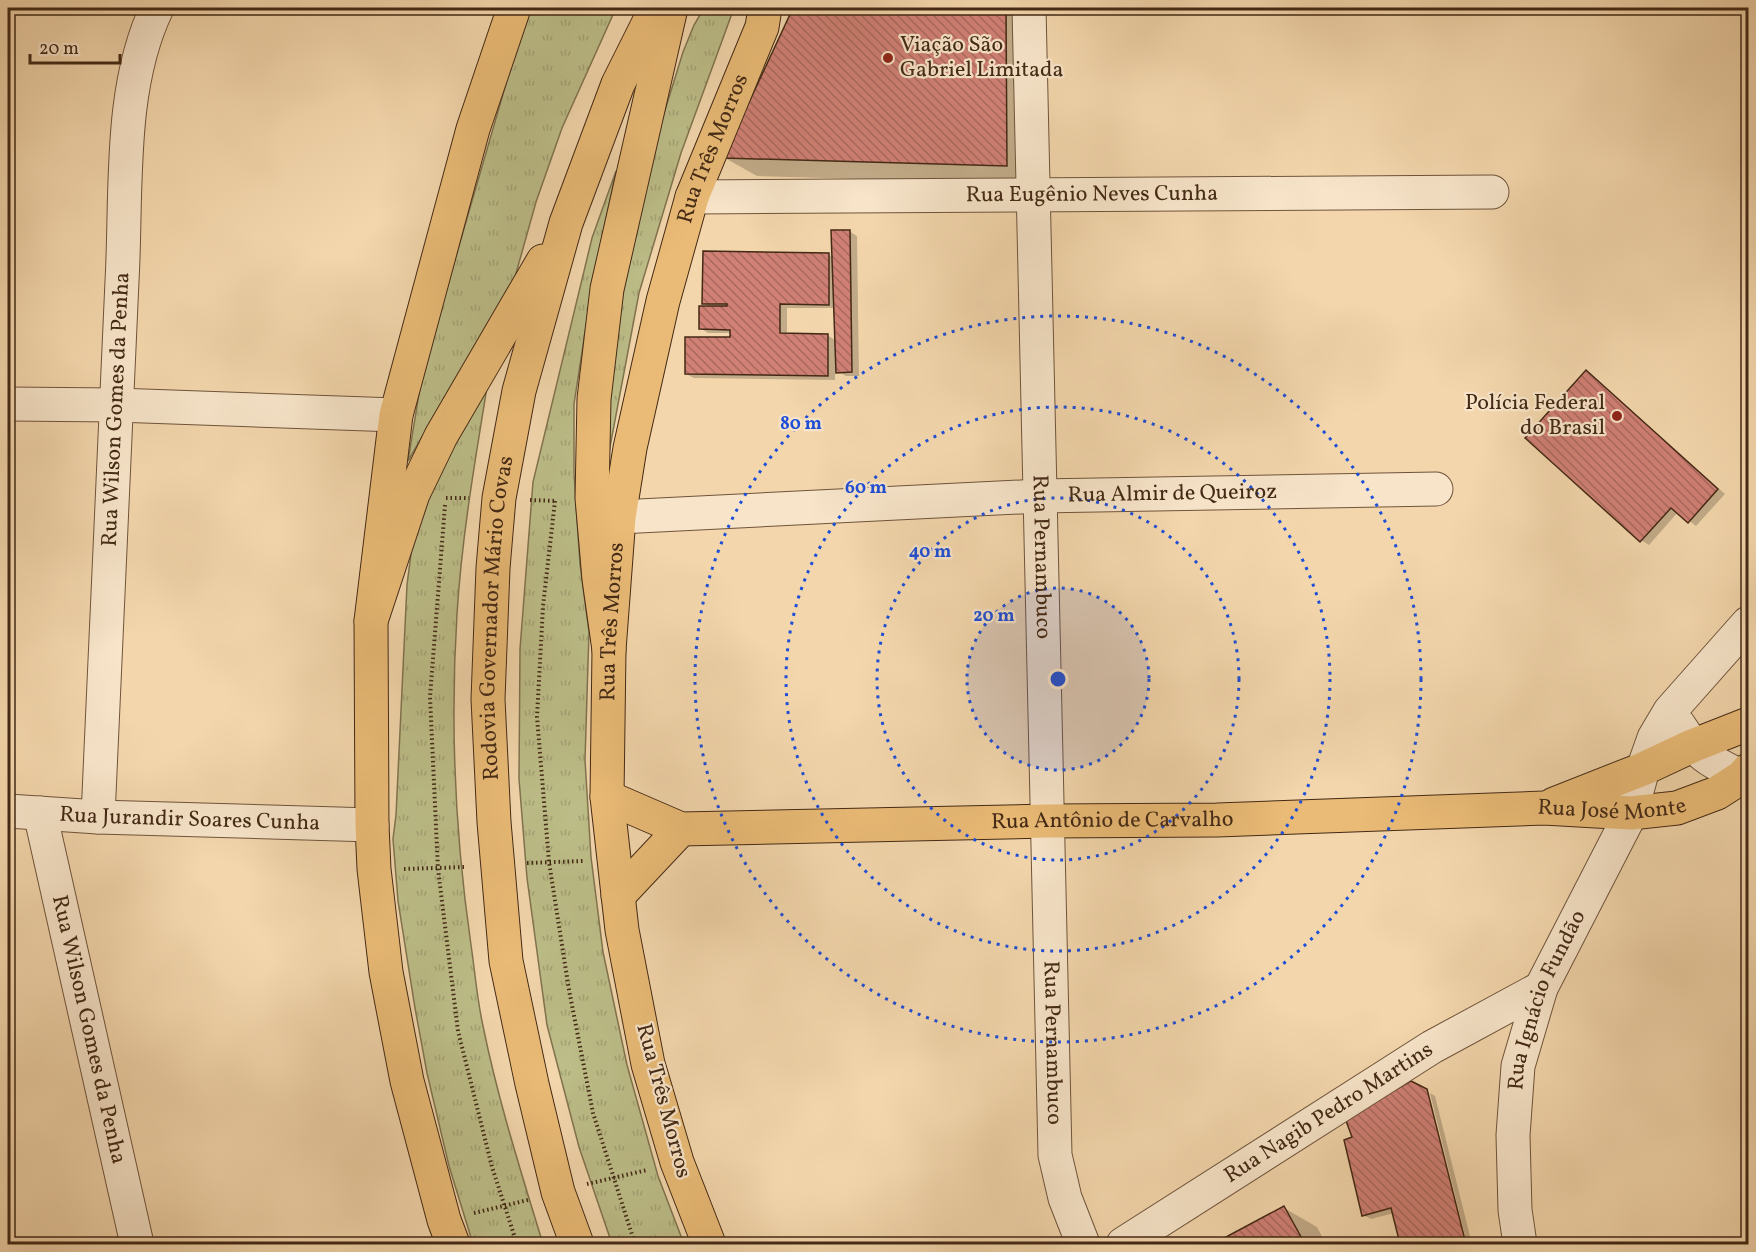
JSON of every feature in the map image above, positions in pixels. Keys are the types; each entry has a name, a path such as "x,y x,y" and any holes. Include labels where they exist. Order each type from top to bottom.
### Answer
{"main road":[{"path":"453,1245 444,1220 407,1081 386,972 374,869 372,825 371,621 396,415 473,129 514,8"},
{"name":"Rodovia Governador Mário Covas","path":"577,1245 558,1192 506,961 494,822 488,699 493,568 499,498 519,391 566,223 618,84 656,8"},
{"path":"609,650 599,579 592,498 594,399 607,289 671,8"},
{"name":"Rua Três Morros","path":"709,1245 677,1162 648,1064 622,930 607,797 609,650 619,517 630,448 663,301 692,197 764,17"},
{"path":"371,621 413,494 427,465 462,399 566,223"},
{"name":"Rua José Monte","path":"1544,808 1749,724"},
{"name":"Rua José Monte","path":"1544,808 1631,813 1677,808 1718,793 1746,776"},
{"name":"Rua Antônio de Carvalho","path":"607,797 681,829 1047,821 1217,820 1544,808"},
{"path":"618,896 681,829"}],"street":[{"name":"Rua Wilson Gomes da Penha","path":"99,817 127,134 136,75 149,24 157,8"},
{"name":"Rua Pernambuco","path":"1029,8 1055,1155 1065,1198 1083,1245"},
{"name":"Rua Eugênio Neves Cunha","path":"692,197 1492,192"},
{"path":"8,404 116,405 396,415"},
{"name":"Rua Almir de Queiroz","path":"619,517 1039,496 1436,489"},
{"name":"Rua Ignácio Fundão","path":"1520,1245 1515,1210 1513,1135 1518,1066 1540,988 1631,813 1654,738 1670,711 1749,623"},
{"path":"1670,711 1692,746 1704,757 1746,776"},
{"name":"Rua Jurandir Soares Cunha","path":"8,811 99,817 372,825"},
{"name":"Rua Wilson Gomes da Penha","path":"40,813 137,1245"},
{"name":"Rua Nagib Pedro Martins","path":"1123,1245 1432,1047 1540,988"}],"path":[{"path":"446,498 430,697 438,869 458,1031 492,1167 517,1245"},
{"path":"555,501 543,606 537,717 549,862 569,990 593,1113 635,1245"}],"green space":[{"path":"528,8 616,8 562,128 536,202 515,277 408,461 420,388 441,308"},
{"path":"704,8 734,8 681,153 639,293 606,468 605,368 645,175 683,52"},
{"path":"616,171 593,281 574,404 574,474 580,564 589,632 585,760 591,857 603,952 627,1065 658,1176 684,1244 612,1244 579,1147 547,1025 527,878 519,779 520,649 533,482 592,238"},
{"path":"489,375 474,465 459,584 454,697 455,780 461,862 481,1016 503,1109 543,1244 473,1244 449,1166 427,1073 398,901 393,839 407,585 415,523"}],"building":[{"name":"Viação São Gabriel Limitada","path":"793,8 1006,8 1007,166 723,158"},
{"path":"831,230 850,230 852,372 836,373"},
{"path":"703,251 829,253 829,305 780,304 780,333 828,334 828,376 685,374 685,337 730,337 730,330 699,329 699,306 727,306 727,304 702,304"},
{"path":"1586,370 1718,489 1688,523 1671,508 1640,542 1525,438"},
{"path":"1411,1081 1427,1089 1466,1244 1400,1244 1391,1208 1362,1216 1344,1140 1352,1137 1345,1118"},
{"path":"1284,1206 1305,1244 1213,1244"}],"place":[{"name":"Viação São Gabriel Limitada","path":"888,58"},
{"name":"Polícia Federal do Brasil","path":"1617,416"}]}
